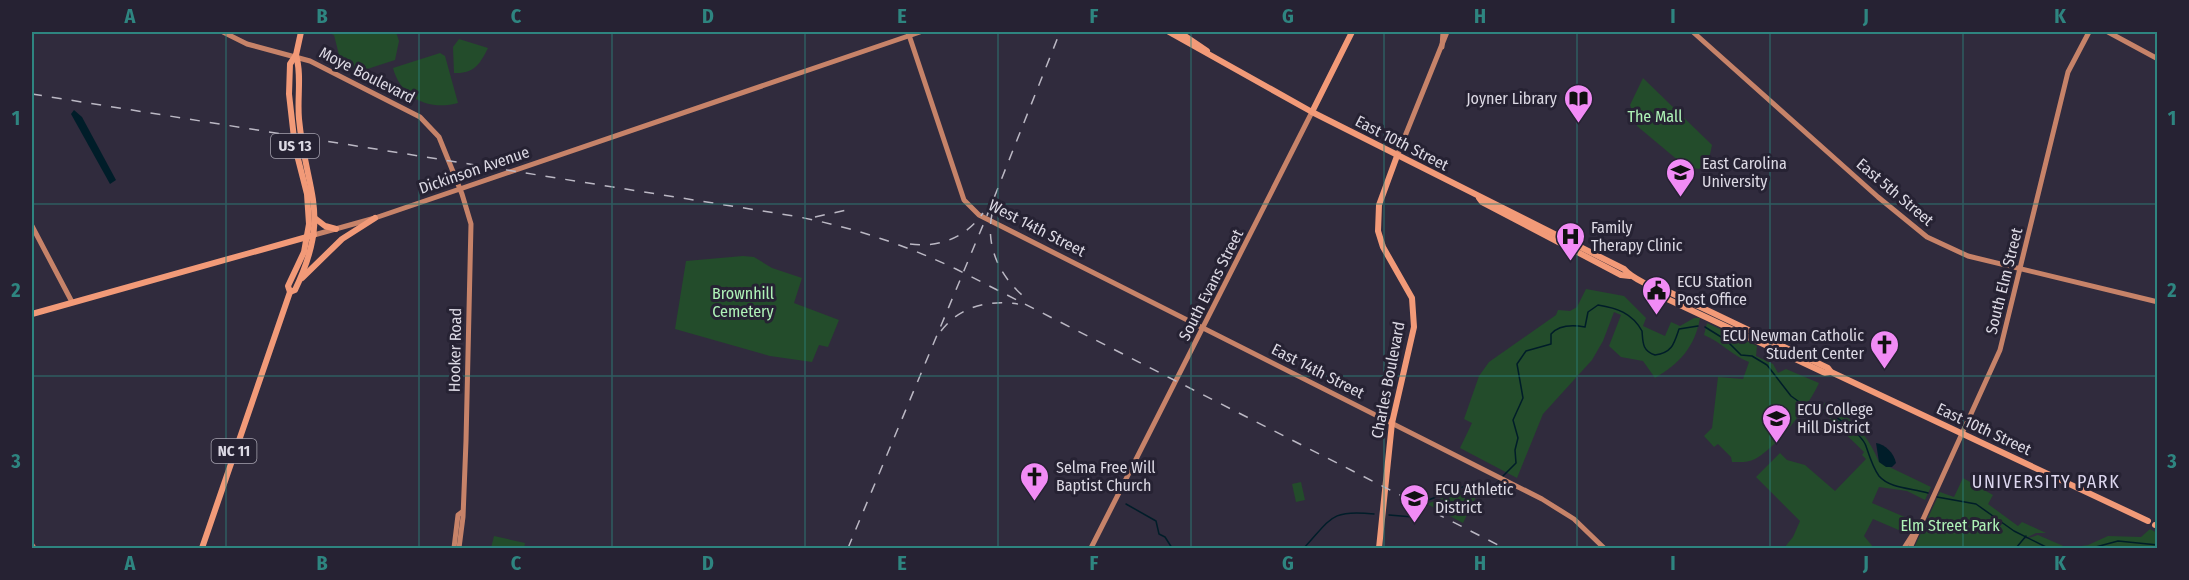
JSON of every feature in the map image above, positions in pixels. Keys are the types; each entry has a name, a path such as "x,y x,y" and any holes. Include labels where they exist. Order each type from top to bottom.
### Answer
{"main road":[{"name":"Moye Boulevard","path":"223,32 247,45 296,55 420,117 439,137 460,189"},
{"name":"US 13","path":"301,32 296,55 290,64 290,104 295,147 307,194 311,236"},
{"name":"Dickinson Avenue","path":"32,314 375,218 908,33 920,32"},
{"path":"1169,32 1210,54"},
{"path":"1179,32 1210,54"},
{"name":"South Evans Street","path":"1091,549 1352,32"},
{"path":"1442,47 1443,32"},
{"path":"1397,156 1447,32"},
{"name":"East 5th Street","path":"1692,32 1878,197 1927,237 1968,256 2157,302"},
{"name":"South Elm Street","path":"1908,547 2000,350 2068,72 2089,32"},
{"path":"2108,32 2157,59"},
{"name":"West 14th Street","path":"908,33 964,200 979,215 1204,328"},
{"name":"East 10th Street","path":"1210,54 1312,112 1624,269 1630,276"},
{"name":"US 13","path":"296,55 299,66 297,95 301,137 314,193 316,219 311,236"},
{"name":"Charles Boulevard","path":"1379,549 1392,423 1414,320 1412,298 1383,247 1378,231 1379,205 1397,156"},
{"name":"Hooker Road","path":"459,549 465,460 471,230 460,189"},
{"name":"East 10th Street","path":"1479,198 1482,202 1621,275 1630,276 1659,291 1663,297 1825,373 1831,372 2153,524"},
{"path":"299,281 342,240 375,218"},
{"path":"316,219 324,226 336,229"},
{"path":"32,226 72,302"},
{"name":"NC 11","path":"290,292 294,291 299,281 311,236"},
{"name":"NC 11","path":"202,549 290,292 288,286 311,236"},
{"path":"1557,241 1574,247 1577,245"},
{"name":"East 14th Street","path":"1204,328 1568,514 1604,549"},
{"name":"Hooker Road","path":"454,549 458,515 462,512"}],"green space":[{"path":"326,32 396,32 399,41 395,60 358,72 337,63 335,57 339,55 334,35"},
{"path":"459,39 488,48 482,59 471,70 454,73 453,47"},
{"path":"440,53 445,56 458,103 437,105 418,100 402,87 393,68"},
{"name":"The Mall","path":"1643,78 1712,145 1709,159 1699,169 1686,167 1637,126 1630,105"},
{"name":"Brownhill Cemetery","path":"754,257 772,268 802,278 794,303 839,320 828,347 819,345 812,362 770,356 675,329 686,261"},
{"path":"1586,289 1624,296 1646,318 1643,326 1665,336 1671,322 1680,326 1694,318 1700,318 1690,346 1678,361 1655,378 1643,361 1621,357 1609,346 1621,315 1614,312 1603,341 1592,360 1543,414 1517,478 1460,448 1472,423 1464,419 1479,376 1489,362 1556,315 1558,310 1570,311 1577,307"},
{"path":"1707,323 1757,346 1756,356 1773,364 1778,373 1786,369 1819,383 1792,425 1764,453 1752,460 1732,462 1731,457 1718,444 1714,447 1704,436 1712,428 1718,377 1743,379 1749,362 1704,335"},
{"path":"1824,403 1858,427 1870,443 1879,462 1931,487 1925,500 1907,491 1879,487 1872,503 1907,518 1901,531 1873,519 1864,536 1874,548 1784,548 1793,537 1800,521 1756,477 1780,453 1787,460 1805,465 1835,491 1866,459 1862,455 1864,452 1822,411"},
{"name":"Elm Street Park","path":"1963,478 1993,495 1988,504 2018,526 2022,522 2046,533 2036,533 2022,540 2038,535 2068,548 1914,548 1940,492 1954,497"},
{"path":"1301,482 1305,500 1296,502 1292,484"},
{"path":"1465,489 1478,493 1463,523 1427,504"},
{"path":"2150,529 2157,533 2157,548 2068,548 2088,545 2108,536 2141,537"},
{"path":"494,536 525,543 524,548 491,548"}],"water":[{"path":"74,110 82,117 116,180 110,184 71,114"},
{"path":"1876,443 1886,447 1895,459 1896,463 1892,467 1886,467 1879,462"}],"waterway":[{"path":"1502,477 1516,463 1515,450 1518,438 1513,420 1523,398 1517,364 1526,351 1551,344 1551,334 1562,327 1585,327 1588,312 1598,305 1618,310 1634,320 1642,331 1645,349 1655,355 1672,347 1679,329 1698,326"},
{"path":"1705,327 1726,340 1741,355 1752,356 1767,365 1791,396 1805,406"},
{"path":"1819,408 1838,419 1859,436 1866,446 1877,473 1884,480 1895,486 1928,493"},
{"path":"1389,515 1413,517 1421,502 1458,488 1468,486 1485,488 1499,481"},
{"path":"1937,497 1976,504 2014,531 2048,548"},
{"path":"1126,504 1156,521 1159,534 1165,537 1172,548"},
{"path":"1304,548 1333,518 1348,513 1374,514"},
{"path":"2016,548 2026,536"},
{"path":"2092,548 2118,541 2158,545"}],"railway":[{"path":"848,548 986,218 1060,32"},
{"path":"32,94 794,216 857,231 897,244 956,269 1504,548"},
{"path":"815,217 851,209"},
{"path":"910,244 941,243 951,239 968,229 983,213"},
{"path":"992,214 991,239 997,262 1018,292 1028,300"},
{"path":"941,331 966,310 985,304 1018,304"}],"place":[{"name":"Joyner Library","path":"1578,124"},
{"name":"East Carolina University","path":"1681,198"},
{"name":"Family Therapy Clinic","path":"1570,262"},
{"name":"ECU Station Post Office","path":"1656,316"},
{"name":"ECU Newman Catholic Student Center","path":"1885,370"},
{"name":"ECU College Hill District","path":"1776,444"},
{"name":"Selma Free Will Baptist Church","path":"1035,502"},
{"name":"ECU Athletic District","path":"1414,524"}],"district":[{"name":"UNIVERSITY PARK","path":"2046,482"}]}
